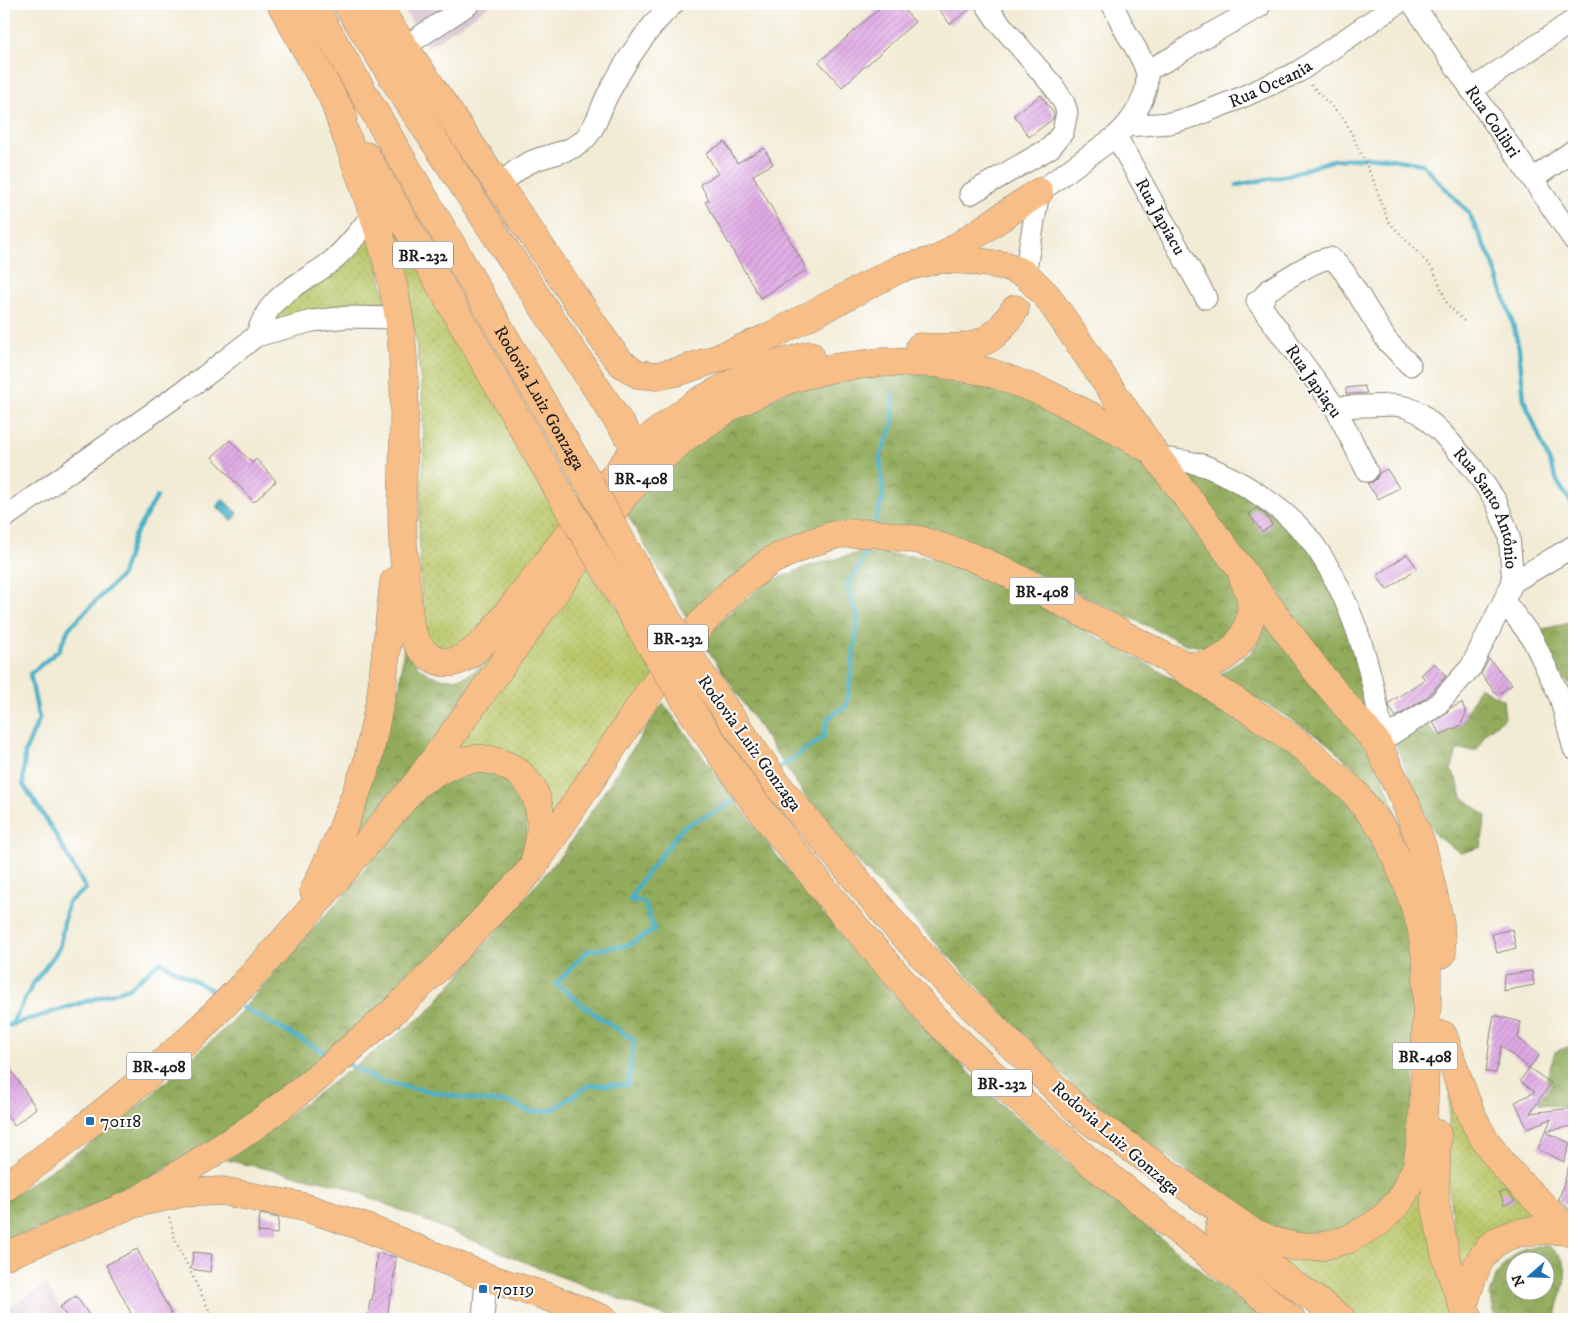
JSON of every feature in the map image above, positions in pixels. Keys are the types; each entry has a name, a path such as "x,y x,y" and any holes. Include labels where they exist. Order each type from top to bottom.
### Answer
{"highway":[{"name":"Rodovia Luiz Gonzaga","path":"281,4 334,101 638,626 700,724 756,803 838,907 938,1022 994,1076 1090,1162 1291,1319"},
{"name":"Rodovia Luiz Gonzaga","path":"312,4 696,668 779,787 899,930 961,996 1084,1115 1246,1250 1342,1319"},
{"path":"347,4 400,89 636,448"},
{"path":"375,4 610,349 621,363 638,374 657,376 680,371 716,359 766,338 899,269 939,259 965,260 1007,266 1025,274 1047,296 1154,454"},
{"path":"334,101 373,214 388,265 399,318 403,369 404,449 402,514 406,589 411,632 419,647 430,658 442,662 456,661 473,652 488,638 636,448 696,403 757,370 825,351 878,344 943,348 971,346 986,341 998,331 1015,309"},
{"path":"939,259 1039,192"},
{"path":"971,369 986,362 995,353 1015,309 1025,274"},
{"name":"BR-408","path":"4,1188 86,1128 144,1080 195,1034 251,978 418,782 623,497 683,439 734,404 790,379 833,368 883,362 936,363 989,372 1043,392 1089,415 1154,454 1317,671 1380,742 1423,848 1441,932 1443,1035 1435,1202 1446,1258 1466,1313"},
{"path":"298,925 340,835 367,764 381,696 402,514"},
{"name":"BR-408","path":"4,1256 132,1204 243,1134 311,1083 399,1006 445,961 531,870 646,697 701,624 737,586 772,560 810,543 838,534 872,533 919,540 972,557 1002,570 1160,654 1259,716 1303,747 1354,792 1385,832 1409,888 1421,926 1427,964 1422,1136 1417,1166 1400,1200 1379,1222 1349,1239 1323,1246 1297,1246 1279,1243 1252,1232 1084,1115"},
{"path":"1160,654 1186,665 1203,665 1220,659 1235,649 1245,634 1251,617 1251,599 1233,558"},
{"path":"418,782 444,768 463,761 477,759 494,760 511,767 522,775 534,792 541,831 539,846 531,870"},
{"path":"1443,1035 1478,1128 1517,1180 1572,1232"},
{"path":"132,1204 182,1193 222,1191 304,1207 364,1227 486,1277 545,1296 604,1319"},
{"path":"1466,1313 1475,1271 1486,1252 1496,1243 1513,1234 1540,1230 1572,1232"}],"street":[{"path":"404,47 469,4"},
{"path":"500,187 508,177 524,165 577,146 585,139 593,128 607,97 642,37 673,4"},
{"path":"970,194 1050,148 1063,132 1067,112 1054,87 986,4"},
{"path":"1025,274 1039,192 1122,131 1138,108 1146,89 1146,71 1112,4"},
{"name":"Rua Oceania","path":"1122,131 1170,123 1195,116 1298,72 1397,4"},
{"name":"Rua Colibri","path":"1413,4 1574,240"},
{"path":"1146,71 1173,58 1194,43 1259,8"},
{"path":"1471,90 1574,20"},
{"name":"Rua Japiacu","path":"1122,131 1206,298"},
{"path":"1533,179 1574,150"},
{"path":"256,336 262,320 271,307 297,284 321,269 348,246 373,214"},
{"name":"Rua Japiaçu","path":"1367,471 1335,407 1257,301 1264,298 1270,289 1313,264 1330,258 1345,273 1387,341 1410,365"},
{"path":"4,518 204,376 256,336 312,322 339,318 399,318"},
{"name":"Rua Santo Antônio","path":"1335,407 1394,405 1406,407 1420,414 1441,432 1473,468 1496,501 1509,536 1513,582 1471,666 1436,706 1380,742"},
{"path":"1154,454 1204,466 1231,478 1254,491 1281,512 1312,541 1344,599 1358,636 1377,703 1380,742"},
{"path":"1513,582 1574,546"},
{"path":"1504,601 1532,638 1544,662 1560,697 1574,749"},
{"path":"483,1319 486,1277"}],"path":[{"path":"1298,72 1329,101 1345,120 1372,177 1388,221 1433,269 1448,305 1464,321"},
{"path":"164,1197 175,1240 211,1314 222,1319"}],"shaded area":[{"path":"400,4 492,4 428,47"},
{"path":"46,1285 66,1319 4,1319 4,1310"}],"green space":[{"path":"393,220 572,514 463,650 432,647 422,623 419,523 424,452 422,392 416,341"},
{"path":"371,236 388,309 270,321 280,307 347,258"},
{"path":"887,372 966,376 1022,395 1098,430 1158,477 1224,560 1237,593 1238,606 1237,619 1229,633 1220,642 1208,647 1188,645 1016,564 864,525 689,622 623,507 686,444 812,379"},
{"path":"1173,462 1202,468 1293,527 1333,577 1376,728"},
{"path":"861,552 938,558 1007,588 1176,680 1301,752 1360,813 1396,877 1416,968 1413,1132 1397,1191 1346,1232 1318,1237 1289,1233 1256,1222 1081,1094 829,832 702,641 730,612 764,584 806,567"},
{"path":"585,564 628,622 654,678 550,834 448,758"},
{"path":"1264,617 1374,757 1411,846 1359,772 1325,741 1218,676 1251,653 1259,640"},
{"path":"1574,622 1574,689 1521,634"},
{"path":"405,636 417,665 422,670 441,678 451,679 467,675 481,666 499,647 411,782 337,856 368,783 400,684"},
{"path":"1479,687 1503,700 1505,718 1486,732 1477,750 1457,750 1451,770 1457,780 1462,797 1486,816 1481,847 1461,853 1436,836 1417,798 1397,748 1396,738 1426,722 1436,736 1461,725"},
{"path":"663,703 802,889 902,1003 986,1090 1057,1153 1214,1282 1266,1319 672,1319 546,1271 340,1185 227,1160 427,1013 567,848"},
{"path":"461,769 502,774 514,784 525,802 529,852 460,935 266,1108 129,1191 4,1244 4,1201 118,1124 233,1021 280,965 341,898 441,776"},
{"path":"1574,1044 1574,1109 1539,1103 1555,1052"},
{"path":"1450,1076 1537,1221 1466,1282 1456,1254 1448,1181"},
{"path":"1422,1187 1464,1319 1361,1319 1255,1242"},
{"path":"1533,1246 1549,1246 1554,1250 1521,1250"},
{"path":"1556,1252 1563,1260 1565,1266 1565,1281 1556,1319 1496,1319 1490,1296 1496,1276 1506,1263 1506,1300 1556,1300"}],"water":[{"path":"223,499 238,514 232,521 216,506"}],"building":[{"path":"884,4 899,4 915,22 842,87 819,62"},
{"path":"935,4 974,4 974,6 950,24"},
{"path":"1041,95 1054,114 1053,119 1029,137 1014,115"},
{"path":"725,142 737,163 764,148 773,164 753,175 807,270 760,298 705,202 709,200 700,184 718,174 706,153"},
{"path":"1364,386 1367,393 1346,394 1346,388"},
{"path":"230,440 252,463 256,459 276,481 254,502 212,457"},
{"path":"1387,469 1399,488 1378,499 1367,483 1373,482 1379,473"},
{"path":"1256,508 1266,515 1272,525 1262,532 1249,514"},
{"path":"1407,554 1417,568 1387,590 1377,576"},
{"path":"1489,659 1512,685 1497,695 1481,674"},
{"path":"1434,663 1446,676 1426,698 1396,717 1389,703 1425,679 1421,675"},
{"path":"1462,703 1466,713 1461,725 1440,735 1433,722 1452,707"},
{"path":"1512,929 1516,948 1497,953 1492,934"},
{"path":"1532,971 1534,985 1503,991 1504,975"},
{"path":"1494,1015 1521,1022 1518,1038 1539,1055 1529,1068 1501,1046 1496,1073 1486,1072"},
{"path":"4,1059 36,1108 14,1126 4,1110"},
{"path":"1529,1068 1551,1083 1530,1113 1572,1108 1572,1126 1546,1131 1551,1119 1527,1128 1515,1102 1535,1092 1520,1081"},
{"path":"1545,1132 1570,1143 1564,1162 1538,1149"},
{"path":"1571,1159 1574,1159 1574,1214 1559,1199"},
{"path":"1506,1191 1515,1201 1504,1205 1500,1193"},
{"path":"260,1214 279,1218 277,1234 258,1232"},
{"path":"137,1249 174,1319 134,1319 106,1265"},
{"path":"193,1252 212,1254 210,1272 191,1269"},
{"path":"377,1253 396,1257 392,1295 390,1295 387,1319 368,1317 370,1300 372,1300"},
{"path":"76,1296 92,1319 68,1319 60,1307"}],"waterway":[{"path":"1237,185 1289,175 1333,160 1379,157 1422,164 1468,212 1493,263 1519,349 1524,399 1558,483 1574,507"},
{"path":"874,525 883,497 880,456 893,425 892,393"},
{"path":"11,1025 33,984 59,949 68,902 86,889 51,827 23,784 25,752 39,719 30,674 59,650 69,628 122,575 134,536 157,497"},
{"path":"777,769 823,738 828,718 847,705 858,619 847,585 861,564 868,542"},
{"path":"347,1064 381,1082 475,1100 511,1103 530,1112 552,1110 590,1085 628,1085 634,1040 596,1015 556,984 587,951 629,945 654,930 644,902 630,900 641,881 684,826 722,809 740,795"},
{"path":"4,1025 11,1025 129,988 160,962 215,992"},
{"path":"242,1007 326,1053"}],"place":[{"name":"70118","path":"90,1121"},
{"name":"70119","path":"483,1289"}]}
